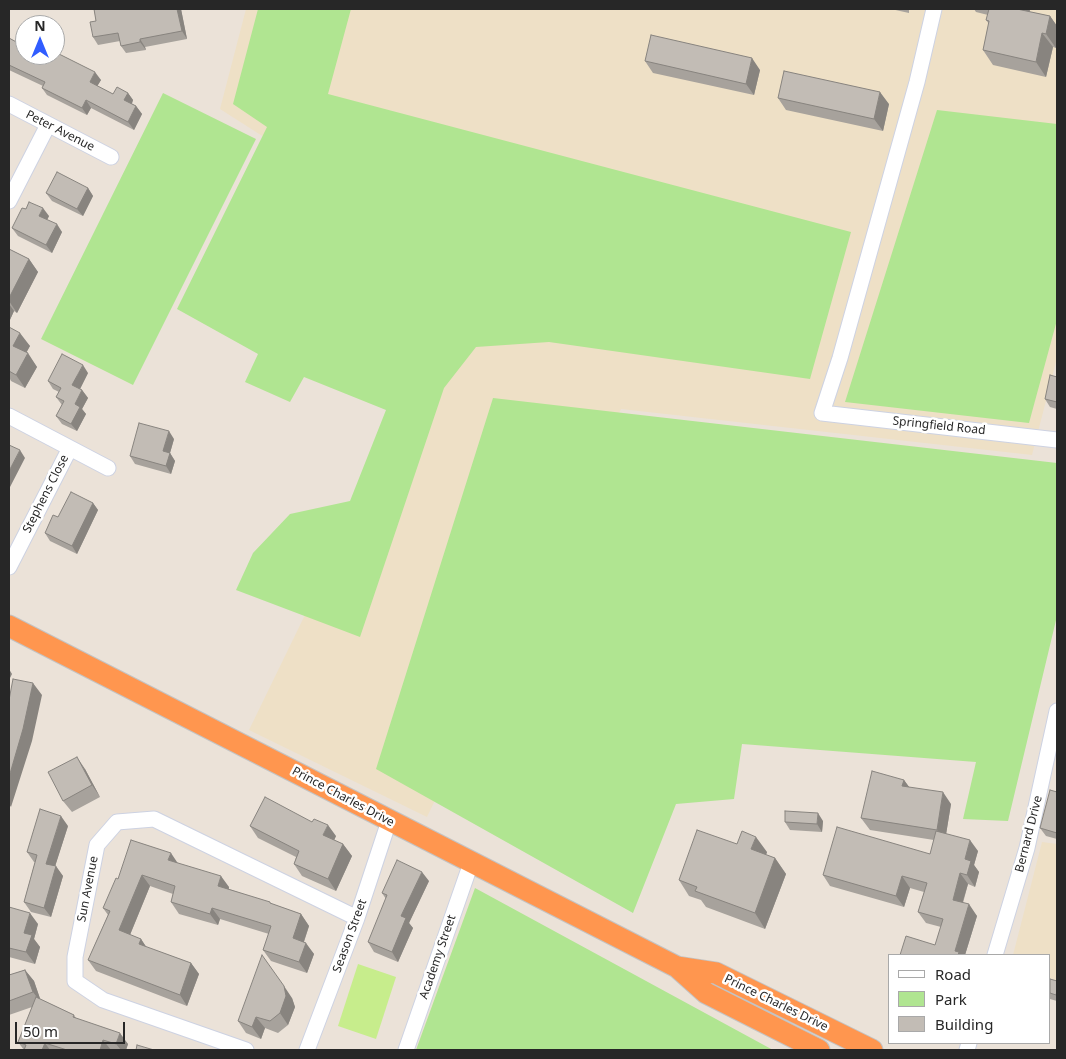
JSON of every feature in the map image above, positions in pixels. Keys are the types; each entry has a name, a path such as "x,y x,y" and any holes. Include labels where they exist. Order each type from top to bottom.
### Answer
{"highway":[{"name":"Prince Charles Drive","path":"9,626 677,967 706,993 819,1050"},
{"name":"Prince Charles Drive","path":"677,967 716,973 872,1050"}],"street":[{"name":"Springfield Road","path":"934,9 917,82 840,358 822,413 1057,440"},
{"name":"Peter Avenue","path":"9,104 111,157"},
{"path":"9,201 48,125"},
{"path":"9,416 108,468"},
{"name":"Stephens Close","path":"9,567 70,448"},
{"name":"Bernard Drive","path":"995,954 1027,848 1057,711"},
{"name":"Sun Avenue","path":"246,1050 103,1000 75,981 75,957 97,845 117,822 154,819 357,918"},
{"name":"Season Street","path":"307,1050 357,918 389,821"},
{"name":"Academy Street","path":"406,1050 471,863"}],"shaded area":[{"path":"246,9 1057,9 1057,358 1032,455 621,409 427,817 249,730 430,358 328,178 220,109"},
{"path":"1042,842 1057,844 1057,981 1051,978 1051,954 1013,954"}],"green space":[{"path":"258,9 351,9 328,94 851,232 810,379 549,342 476,347 444,388 360,637 236,590 253,553 290,514 350,501 386,410 304,377 290,402 245,382 258,354 177,309 267,127 233,104"},
{"path":"163,93 256,139 133,385 41,339"},
{"path":"937,110 1057,124 1057,320 1029,423 845,402"},
{"path":"493,398 1057,463 1057,616 1008,821 963,819 976,762 742,744 734,799 676,804 633,913 376,769"},
{"path":"475,888 773,1050 416,1050"},
{"path":"358,964 396,977 376,1039 338,1026"}],"building":[{"path":"94,9 177,9 182,31 140,39 140,42 121,46 118,33 93,37 90,22 96,21"},
{"path":"989,9 1017,9 1050,16 1046,34 1042,33 1036,62 983,50 989,21 986,20"},
{"path":"651,35 752,58 746,84 645,61"},
{"path":"9,38 15,41 15,65 65,65 65,57 95,72 90,82 113,94 117,87 128,93 124,100 136,106 128,122 86,100 82,108 42,88 45,82 9,65"},
{"path":"784,71 880,92 874,119 778,98"},
{"path":"57,172 88,188 77,209 46,193"},
{"path":"29,202 43,208 39,216 57,224 46,245 12,228 22,208 26,209"},
{"path":"9,249 29,259 9,298"},
{"path":"9,327 20,333 13,346 28,353 16,375 9,371"},
{"path":"62,354 83,365 72,385 82,390 75,404 80,407 71,424 56,416 64,401 56,397 61,388 48,381"},
{"path":"1050,375 1057,377 1057,402 1045,399"},
{"path":"139,423 169,431 163,451 170,453 166,466 130,456"},
{"path":"9,445 20,450 9,471"},
{"path":"71,492 93,503 72,546 45,533 53,515 58,517"},
{"path":"13,679 33,683 23,729 9,777 9,700"},
{"path":"77,757 92,785 63,801 48,772"},
{"path":"872,771 904,780 902,786 943,792 937,830 861,818"},
{"path":"1050,790 1057,792 1057,833 1040,828"},
{"path":"265,797 312,822 314,819 328,825 323,835 343,844 328,879 294,864 299,851 250,826"},
{"path":"40,809 61,816 46,864 56,866 44,908 24,902 37,855 27,852"},
{"path":"785,811 818,813 817,824 785,822"},
{"path":"837,827 930,854 936,831 970,840 965,859 971,861 967,875 960,873 953,900 969,904 955,951 959,952 958,954 900,954 906,936 935,945 943,919 918,912 927,883 902,876 896,896 823,875"},
{"path":"697,830 737,844 742,831 756,837 751,849 775,858 755,913 695,891 697,887 679,880"},
{"path":"131,840 171,853 168,860 221,876 218,886 301,914 293,938 306,943 299,962 263,950 271,926 212,908 210,914 171,902 175,886 142,875 119,930 141,939 139,944 191,963 180,995 88,960 110,911 103,908 116,878 118,879"},
{"path":"397,860 422,872 401,916 406,918 392,952 368,942 387,895 382,893"},
{"path":"9,907 30,913 24,933 32,935 26,952 9,948"},
{"path":"262,955 284,986 286,996 280,1013 270,1021 256,1017 252,1027 238,1021"},
{"path":"25,970 33,992 9,1001 9,975"},
{"path":"1051,979 1057,981 1056,995 1051,993"},
{"path":"36,997 74,1015 73,1017 120,1033 116,1044 103,1040 100,1050 67,1050 45,1043 42,1050 24,1050 26,1045 18,1042"},
{"path":"137,1045 154,1050 136,1050"}]}
